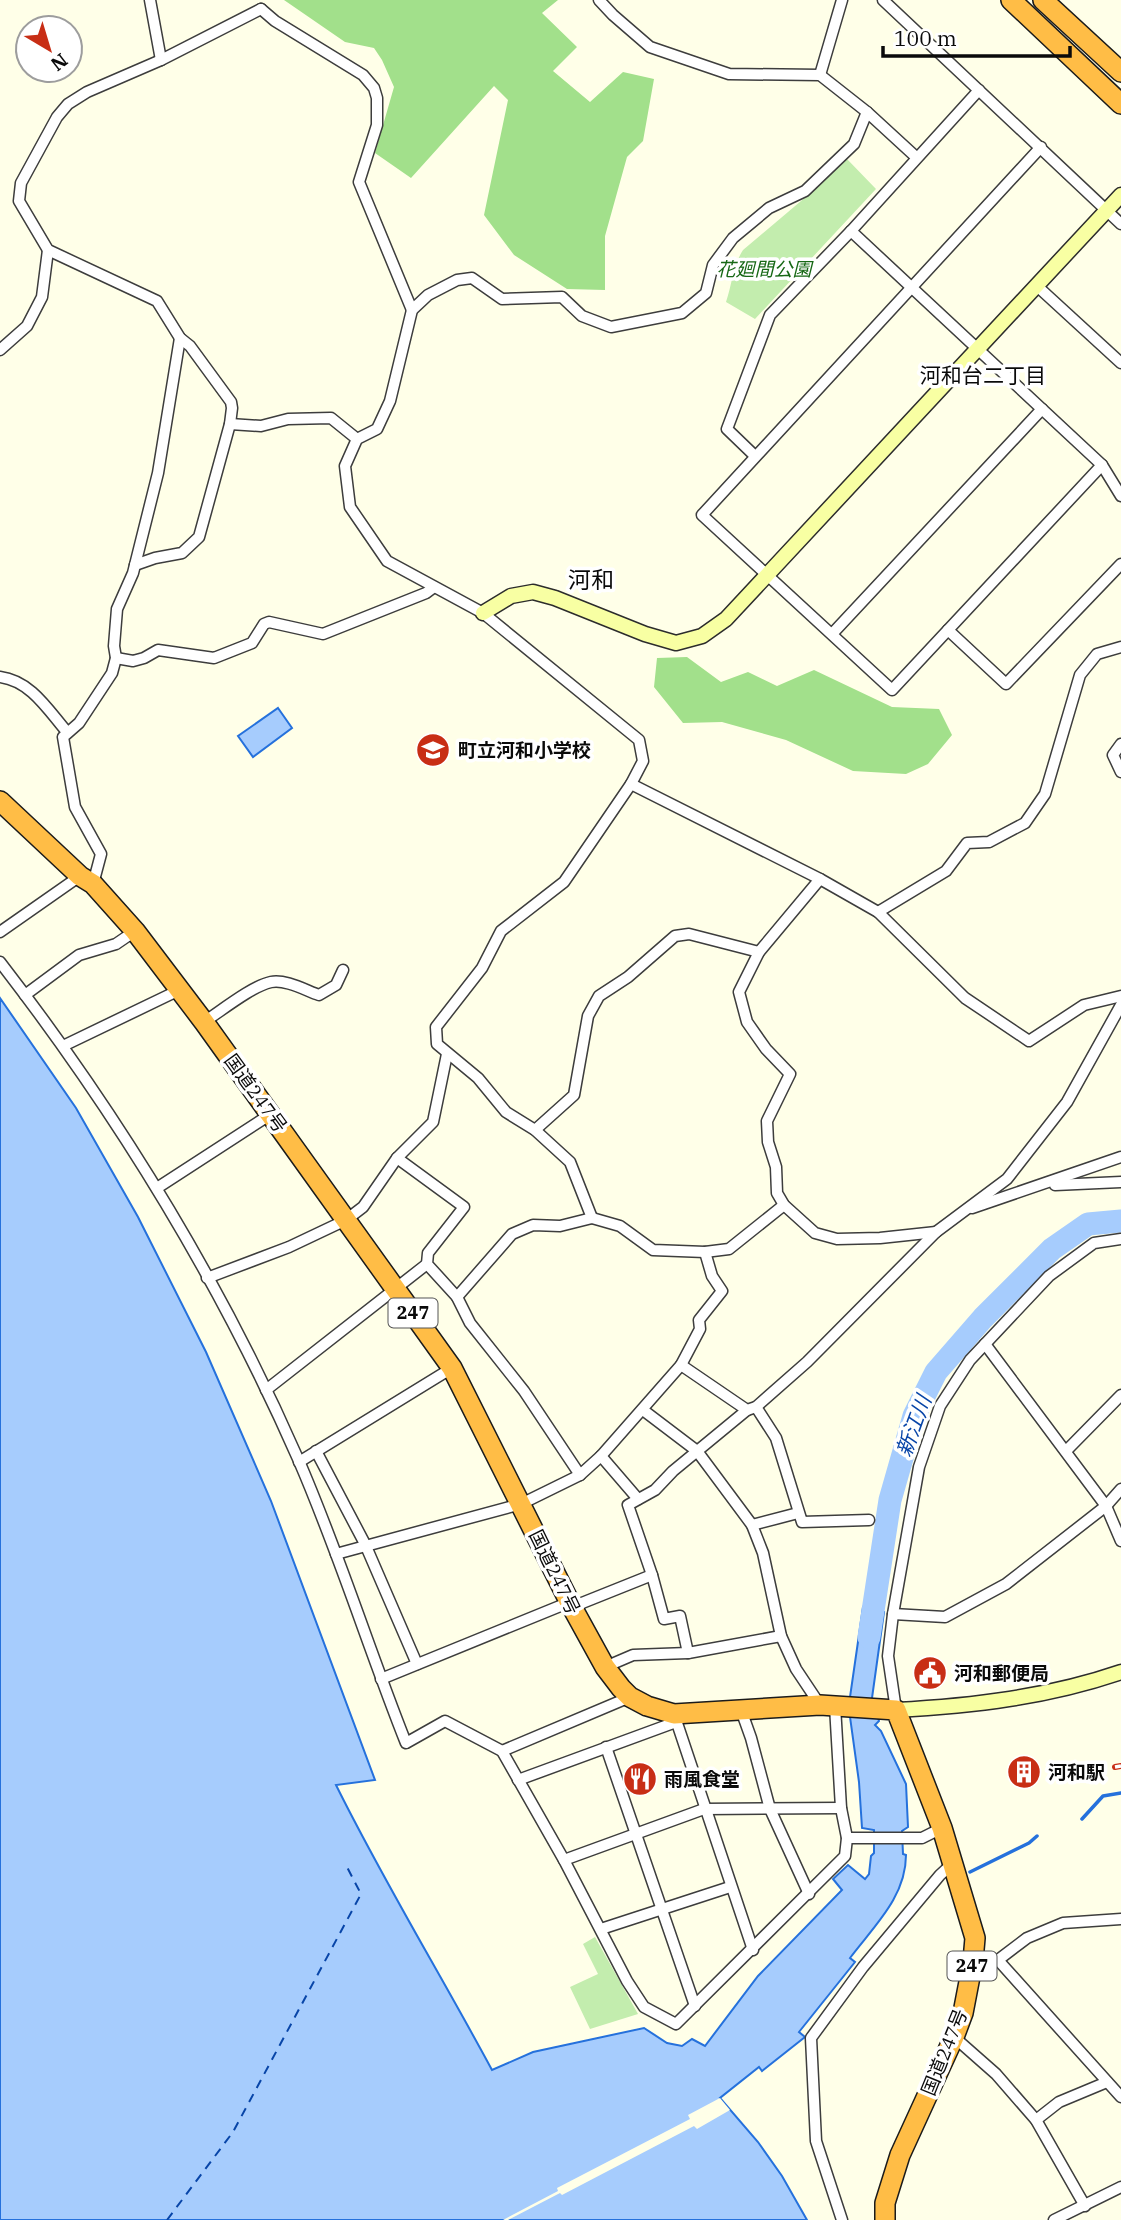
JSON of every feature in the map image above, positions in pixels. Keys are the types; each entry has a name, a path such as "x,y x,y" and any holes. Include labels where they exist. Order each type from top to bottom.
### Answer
{"highway":[{"path":"1011,0 1121,104"},
{"path":"1043,0 1121,72"},
{"name":"国道247号","path":"0,801 86,880 135,932 271,1114 452,1368 571,1605 605,1667 621,1689 630,1697 675,1718 741,1710 833,1705 890,1709 942,1828 975,1938 962,2013 954,2037 900,2155 885,2203 885,2220"}],"street":[{"path":"150,0 161,60"},
{"path":"599,0 650,47 729,74 820,75 867,112 916,157"},
{"path":"820,75 842,0"},
{"path":"883,0 1121,224"},
{"path":"135,565 182,553 199,537 232,408 228,396 190,346 180,338 157,301 48,250 19,201 21,183 57,117 68,104 87,92 161,60 261,4 275,21 363,75 374,88 377,99 377,125 359,182 412,310"},
{"path":"755,456 727,429 770,315 979,90"},
{"path":"592,1219 570,1163 535,1130 506,1112 478,1078 437,1044 436,1027 482,968 501,931 564,882 631,784 643,761 639,740 483,613 387,561 350,507 345,466 357,439 377,429 390,401 412,310 428,295 457,280 472,278 502,299 562,297 582,316 611,327 682,313 706,293 713,265 733,238 769,208 805,191 854,144 867,112"},
{"path":"1041,147 702,514 892,690 1102,466"},
{"path":"483,613 511,596 533,592 555,598 645,634 676,642 702,636 726,619 1121,195"},
{"path":"850,231 1102,466 1121,496"},
{"path":"0,350 27,326 41,297 48,250"},
{"path":"1037,286 1121,363"},
{"path":"0,932 86,880 101,855 75,807 63,737 79,723 112,673 116,658 114,646 117,609 135,565 158,473 180,338"},
{"path":"832,634 1042,409"},
{"path":"230,424 261,426 288,419 331,418 357,439"},
{"path":"948,631 1006,684 1121,564"},
{"path":"116,658 132,661 158,650 214,658 252,643 261,628 269,622 323,635 426,593 434,587"},
{"path":"878,912 946,871 967,843 989,842 1025,824 1045,794 1080,675 1097,654 1121,647"},
{"path":"0,677 28,687 67,732"},
{"path":"1121,744 1113,755 1121,772"},
{"path":"631,784 820,879 878,912 965,998 1029,1041 1084,1005 1121,996"},
{"path":"820,879 760,952 739,992 747,1022 790,1074 766,1121 768,1142 776,1167 777,1194 784,1205 815,1233 836,1239 880,1238 936,1231"},
{"path":"25,995 79,955 116,944 135,932"},
{"path":"535,1130 574,1095 588,1016 599,996 628,977 675,936 689,934 760,952"},
{"path":"0,962 63,1046 157,1188 266,1390 336,1553 406,1743 446,1721 502,1751 564,1860 626,1981 644,2007 676,2024 845,1856 847,1838 841,1808 833,1705 796,1669 781,1636 763,1553 752,1525 697,1451 643,1410"},
{"path":"204,1022 243,996 272,982 293,985 319,995 336,985 343,970"},
{"path":"63,1046 179,989"},
{"path":"688,1653 680,1616 664,1619 628,1505 655,1490 673,1471 807,1362 936,1231 1007,1179 1067,1102 1121,1005"},
{"path":"207,1278 289,1247 346,1220 363,1207 397,1158 433,1122 447,1054"},
{"path":"157,1188 271,1114"},
{"path":"963,1211 1121,1157"},
{"path":"266,1390 427,1264 428,1253 464,1207 397,1158"},
{"path":"1041,1186 1121,1182"},
{"path":"457,1297 512,1234 533,1226 560,1226 592,1219 620,1226 653,1250 705,1252 729,1249 784,1205"},
{"path":"1121,1239 1094,1243 1049,1276 970,1360 940,1406 919,1467 893,1614 888,1656 890,1709 1040,1695 1121,1672"},
{"path":"336,1553 522,1504 580,1475 601,1456 681,1365 700,1329 699,1320 722,1291 712,1276 705,1252"},
{"path":"427,1264 457,1297 470,1322 524,1391 580,1475"},
{"path":"985,1344 1106,1506 1121,1541"},
{"path":"681,1365 751,1409 776,1438 802,1522 869,1520"},
{"path":"299,1462 452,1368"},
{"path":"1066,1451 1121,1395"},
{"path":"316,1451 365,1544 417,1664"},
{"path":"601,1456 638,1499"},
{"path":"893,1614 945,1617 1006,1584 1106,1506 1121,1489"},
{"path":"752,1525 799,1513"},
{"path":"381,1679 652,1575"},
{"path":"605,1667 633,1655 688,1653 781,1636"},
{"path":"502,1751 630,1697"},
{"path":"741,1710 771,1809 809,1894"},
{"path":"518,1780 675,1718 753,1950"},
{"path":"606,1747 695,2006"},
{"path":"564,1860 704,1810 841,1808"},
{"path":"847,1838 922,1838 942,1828"},
{"path":"842,2220 816,2141 811,2038 863,1967 953,1863"},
{"path":"601,1929 730,1887"},
{"path":"973,1961 998,1960 1027,1938 1063,1923 1121,1919"},
{"path":"998,1960 1121,2097"},
{"path":"954,2037 996,2074 1036,2120 1085,2206"},
{"path":"1036,2120 1059,2102 1107,2082"},
{"path":"1054,2220 1121,2187"}],"green space":[{"path":"284,0 558,0 542,13 577,47 553,71 590,102 623,72 654,79 643,141 627,157 605,236 605,290 567,289 514,255 484,215 508,100 494,86 411,178 375,153 394,87 374,48 345,42"},
{"name":"花廻間公園","path":"847,159 876,189 755,319 726,302 743,250"},
{"path":"687,657 721,682 748,672 777,686 814,670 892,707 939,709 952,735 928,764 906,774 853,771 786,740 722,722 683,723 654,687 657,658"},
{"path":"595,1937 638,2014 590,2029 570,1987 598,1974 583,1944"}],"water":[{"path":"278,708 292,728 253,757 238,736"},
{"path":"0,998 76,1108 138,1217 206,1352 271,1501 375,1780 336,1785 373,1857 492,2070 533,2052 644,2028 667,2043 682,2046 692,2039 705,2046 758,1976 842,1890 833,1879 848,1865 865,1879 869,1874 871,1856 874,1853 874,1830 862,1828 850,1697 863,1607 884,1612 872,1698 879,1721 875,1725 881,1731 906,1784 908,1827 902,1831 903,1854 906,1855 901,1884 887,1910 850,1958 855,1962 799,2032 805,2037 762,2071 759,2067 720,2098 758,2142 782,2176 807,2220 0,2220"}],"pier":[{"path":"720,2098 730,2110 697,2129 694,2126 562,2195 560,2193 508,2220 503,2220 558,2191 557,2188 690,2119 688,2115"}],"waterway":[{"name":"新江川","path":"869,1637 890,1500 914,1416 936,1372 983,1318 1052,1249 1088,1224 1121,1221"},
{"path":"1082,1819 1103,1796 1121,1793"},
{"path":"970,1872 1029,1843 1037,1836"}],"ferry route":[{"path":"167,2220 233,2132 361,1894 347,1867"}],"railway":[{"path":"1115,1767 1121,1766"}],"place":[{"name":"町立河和小学校","path":"433,750"},
{"name":"河和郵便局","path":"930,1673"},
{"name":"河和駅","path":"1024,1772"},
{"name":"雨風食堂","path":"640,1779"}],"district":[{"name":"河和台二丁目","path":"983,376"},
{"name":"河和","path":"591,580"}]}
